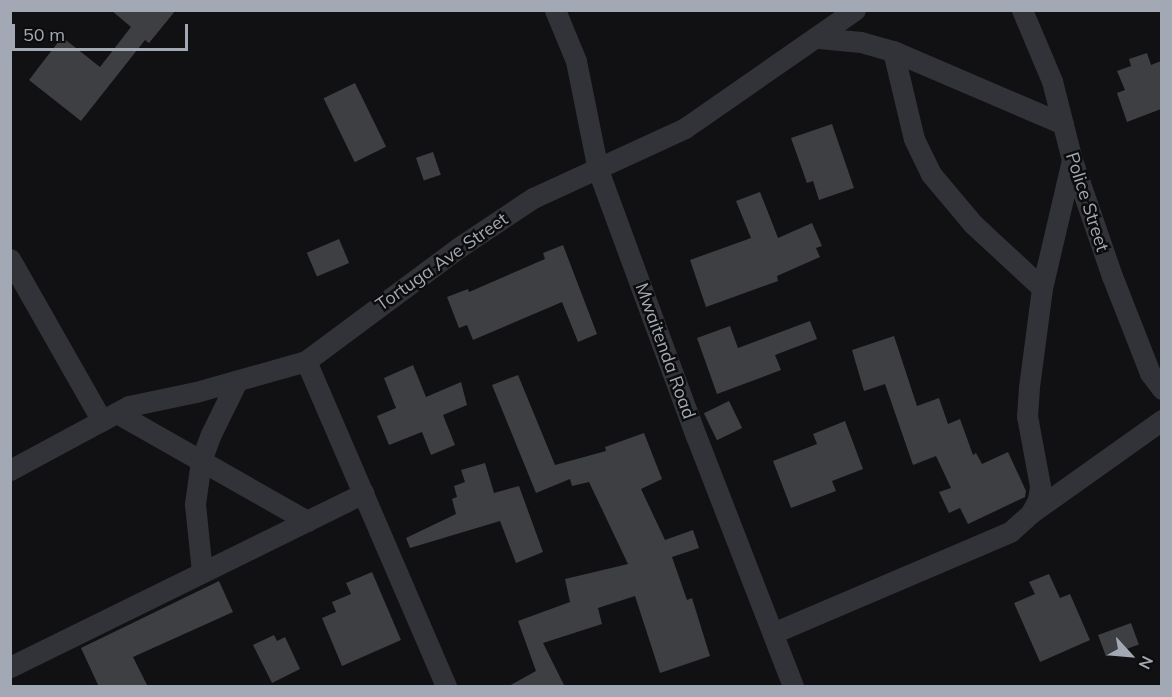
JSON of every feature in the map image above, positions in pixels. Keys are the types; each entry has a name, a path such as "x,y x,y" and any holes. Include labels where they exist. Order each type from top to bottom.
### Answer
{"street":[{"name":"Mwaitenda Road","path":"555,10 576,61 598,170 696,436 793,687"},
{"name":"Tortuga Ave Street","path":"10,470 129,406 306,362 412,281 514,210 533,198 685,128 819,38 855,10"},
{"name":"Police Street","path":"1022,10 1052,81 1072,160 1139,347 1150,374 1161,389"},
{"path":"819,38 861,42 893,51 1063,124"},
{"path":"893,51 914,139 931,174 973,224 1042,288"},
{"path":"1031,513 1038,500 1040,486 1027,416 1042,288 1072,160"},
{"path":"10,260 110,417 201,461 307,521"},
{"path":"306,362 446,687"},
{"path":"202,572 195,504 201,461 211,434 237,381"},
{"path":"773,633 1010,532 1031,513 1161,420"},
{"path":"10,667 364,493"}],"building":[{"path":"111,10 176,10 149,43 145,40 81,121 29,80 62,37 100,67 131,27"},
{"path":"1147,53 1151,65 1161,61 1161,109 1127,122 1117,93 1125,90 1117,71 1131,66 1129,59"},
{"path":"355,83 386,147 355,162 324,98"},
{"path":"832,124 854,188 819,200 813,181 807,183 791,138"},
{"path":"433,152 441,175 424,181 416,158"},
{"path":"760,192 778,238 812,223 822,246 816,248 820,257 777,276 778,281 706,307 690,260 751,238 736,201"},
{"path":"339,239 349,263 317,277 307,253"},
{"path":"563,245 597,334 578,342 562,302 473,340 467,325 459,328 447,297 468,289 469,292 545,259 543,253"},
{"path":"810,321 817,339 775,355 781,370 717,394 697,338 730,326 738,348"},
{"path":"894,336 917,406 939,398 948,424 960,419 973,455 976,453 982,464 1008,452 1026,491 1025,497 968,524 960,508 949,513 939,492 951,488 936,456 913,465 885,384 864,391 852,350"},
{"path":"413,365 426,397 461,382 467,405 443,415 455,445 431,455 422,432 389,445 377,416 396,408 384,378"},
{"path":"518,375 555,465 606,451 605,447 644,433 662,479 641,489 665,540 693,530 699,548 672,557 687,600 692,598 710,656 660,673 635,596 598,608 602,624 543,643 565,687 507,687 536,671 518,621 570,602 565,579 628,564 589,482 572,486 570,479 536,493 492,385"},
{"path":"729,401 742,428 717,440 704,413"},
{"path":"845,421 863,469 832,481 836,491 791,508 773,461 817,444 813,434"},
{"path":"485,463 494,493 519,486 543,552 516,563 500,521 410,548 406,538 456,514 452,499 457,497 454,486 465,482 461,470"},
{"path":"372,572 401,640 342,666 322,618 336,612 332,602 351,594 346,583"},
{"path":"1049,574 1060,598 1070,594 1090,640 1040,662 1014,603 1035,594 1029,582"},
{"path":"219,581 233,612 133,657 148,687 99,687 81,648"},
{"path":"1131,623 1139,645 1106,657 1098,635"},
{"path":"274,635 277,641 285,637 300,669 272,683 253,645"}]}
